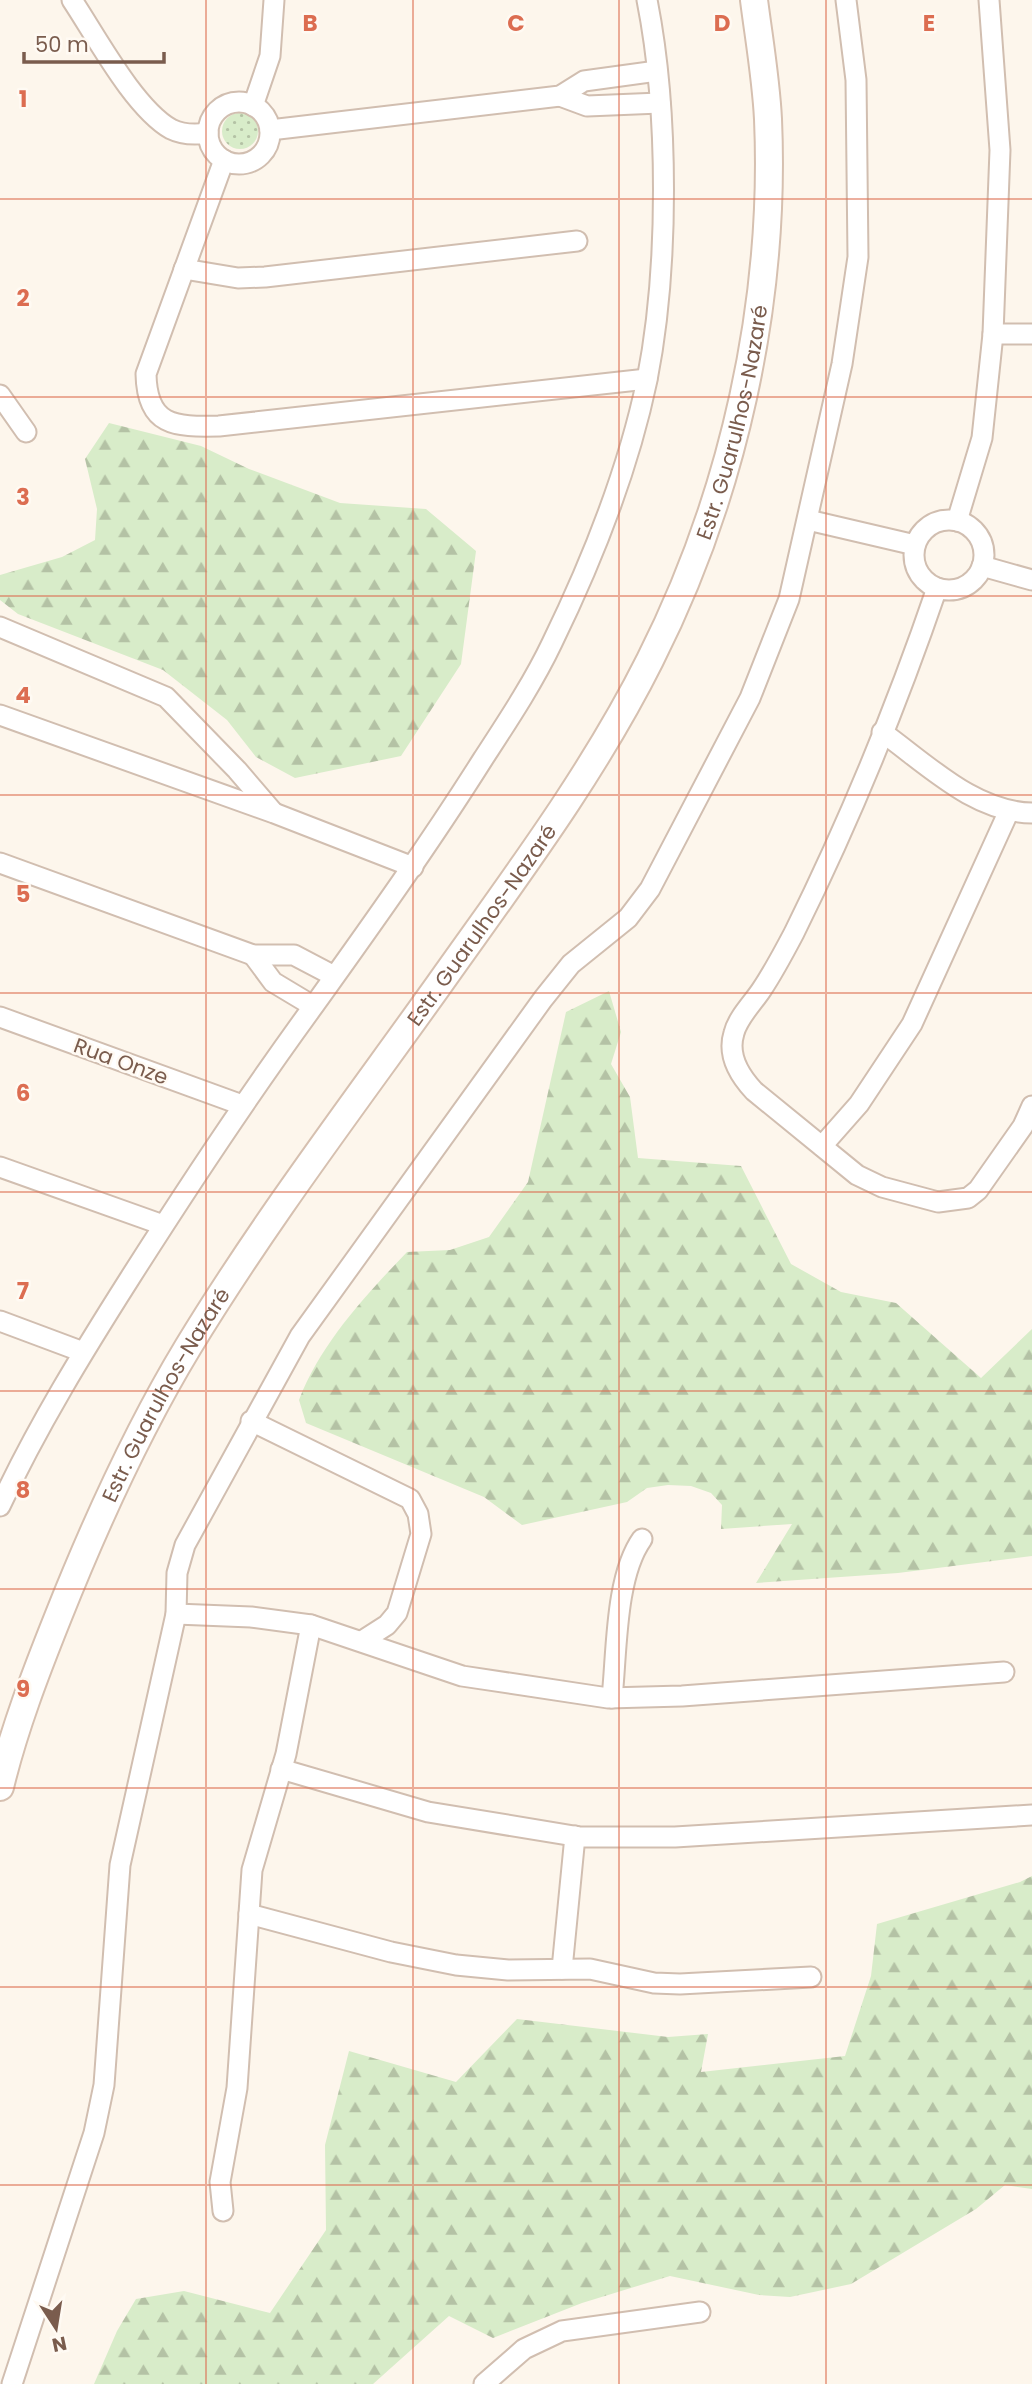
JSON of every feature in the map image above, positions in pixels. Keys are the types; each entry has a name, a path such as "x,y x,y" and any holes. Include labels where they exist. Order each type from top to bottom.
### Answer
{"main road":[{"name":"Estr. Guarulhos-Nazaré","path":"0,1787 42,1657 90,1537 132,1448 187,1349 249,1252 604,747 676,604 729,451 748,371 758,309 766,217 768,119 754,0"}],"street":[{"path":"72,0 138,98 155,117 173,130 192,135 208,133"},
{"path":"254,106 270,56 274,0"},
{"path":"0,1506 19,1466 83,1352 163,1225 242,1105 413,867 505,726 551,647 590,560 623,470 647,379 659,291 662,199 660,103 647,0"},
{"path":"12,2384 94,2133 104,2085 120,1865 176,1614 177,1573 186,1545 251,1421 300,1336 543,999 571,964 628,918 650,889 750,698 789,599 842,364 858,257 856,80 846,0"},
{"path":"957,520 982,438 993,334 1000,150 989,0"},
{"path":"270,130 560,96 584,81 657,71"},
{"path":"560,96 587,106 660,103"},
{"path":"243,103 254,106 261,112 270,130 266,148 252,161 233,164 224,160 212,149 208,133 210,123 223,107 243,103"},
{"path":"224,160 146,374 146,395 152,408 169,422 189,427 219,426 647,379"},
{"path":"184,268 238,278 265,277 577,241"},
{"path":"993,334 1032,334"},
{"path":"0,395 26,432"},
{"path":"808,520 915,545"},
{"path":"946,520 957,520 966,524 980,538 983,547 982,566 969,584 948,590 937,588 928,583 915,566 915,545 927,527 946,520"},
{"path":"982,566 1032,580"},
{"path":"937,588 882,732 794,932 773,972 733,1034 732,1048 742,1078 857,1175 882,1187 938,1202 968,1198 978,1190 1017,1135 1032,1106"},
{"path":"0,627 166,697 237,769 274,813"},
{"path":"0,715 274,813 413,867"},
{"path":"882,732 972,797 1008,813 1032,813"},
{"path":"822,1146 859,1104 912,1024 1008,813"},
{"path":"0,863 253,956 294,955 334,976"},
{"path":"253,956 273,982 313,1006"},
{"name":"Rua Onze","path":"0,1017 242,1105"},
{"path":"0,1167 163,1225"},
{"path":"0,1321 83,1352"},
{"path":"251,1421 410,1499 418,1514 421,1534 397,1613 387,1625 362,1641"},
{"path":"612,1698 626,1575 631,1555 642,1539"},
{"path":"176,1614 250,1617 311,1625 461,1676 612,1698 1004,1672"},
{"path":"223,2211 220,2182 237,2088 252,1870 281,1769 311,1625"},
{"path":"281,1769 428,1812 575,1836 675,1837 1032,1815"},
{"path":"562,1969 575,1836"},
{"path":"249,1914 391,1952 456,1965 508,1970 590,1969 654,1983 680,1984 811,1977"},
{"path":"484,2384 524,2349 562,2331 700,2312"}],"green space":[{"path":"240,113 253,118 258,131 253,144 240,149 227,144 222,131 227,118"},
{"path":"109,423 201,446 249,469 340,503 426,509 476,551 461,664 401,756 295,778 256,757 227,720 163,670 18,614 0,600 0,575 62,557 95,540 97,509 85,459"},
{"path":"609,991 621,1032 611,1064 630,1097 638,1158 741,1166 791,1264 841,1292 896,1303 981,1378 1032,1329 1032,1556 898,1573 756,1583 792,1524 721,1529 722,1505 711,1493 691,1486 647,1488 627,1502 522,1525 484,1497 306,1423 299,1400 319,1359 346,1321 407,1252 450,1250 489,1237 528,1182 566,1012"},
{"path":"1032,1876 1032,2189 1005,2185 976,2209 851,2284 790,2297 759,2295 670,2276 582,2303 493,2338 449,2316 373,2384 94,2384 117,2331 136,2299 184,2291 270,2313 326,2230 325,2145 349,2051 456,2082 517,2019 668,2037 708,2034 701,2072 845,2056 871,1976 877,1924 1020,1882"}]}
